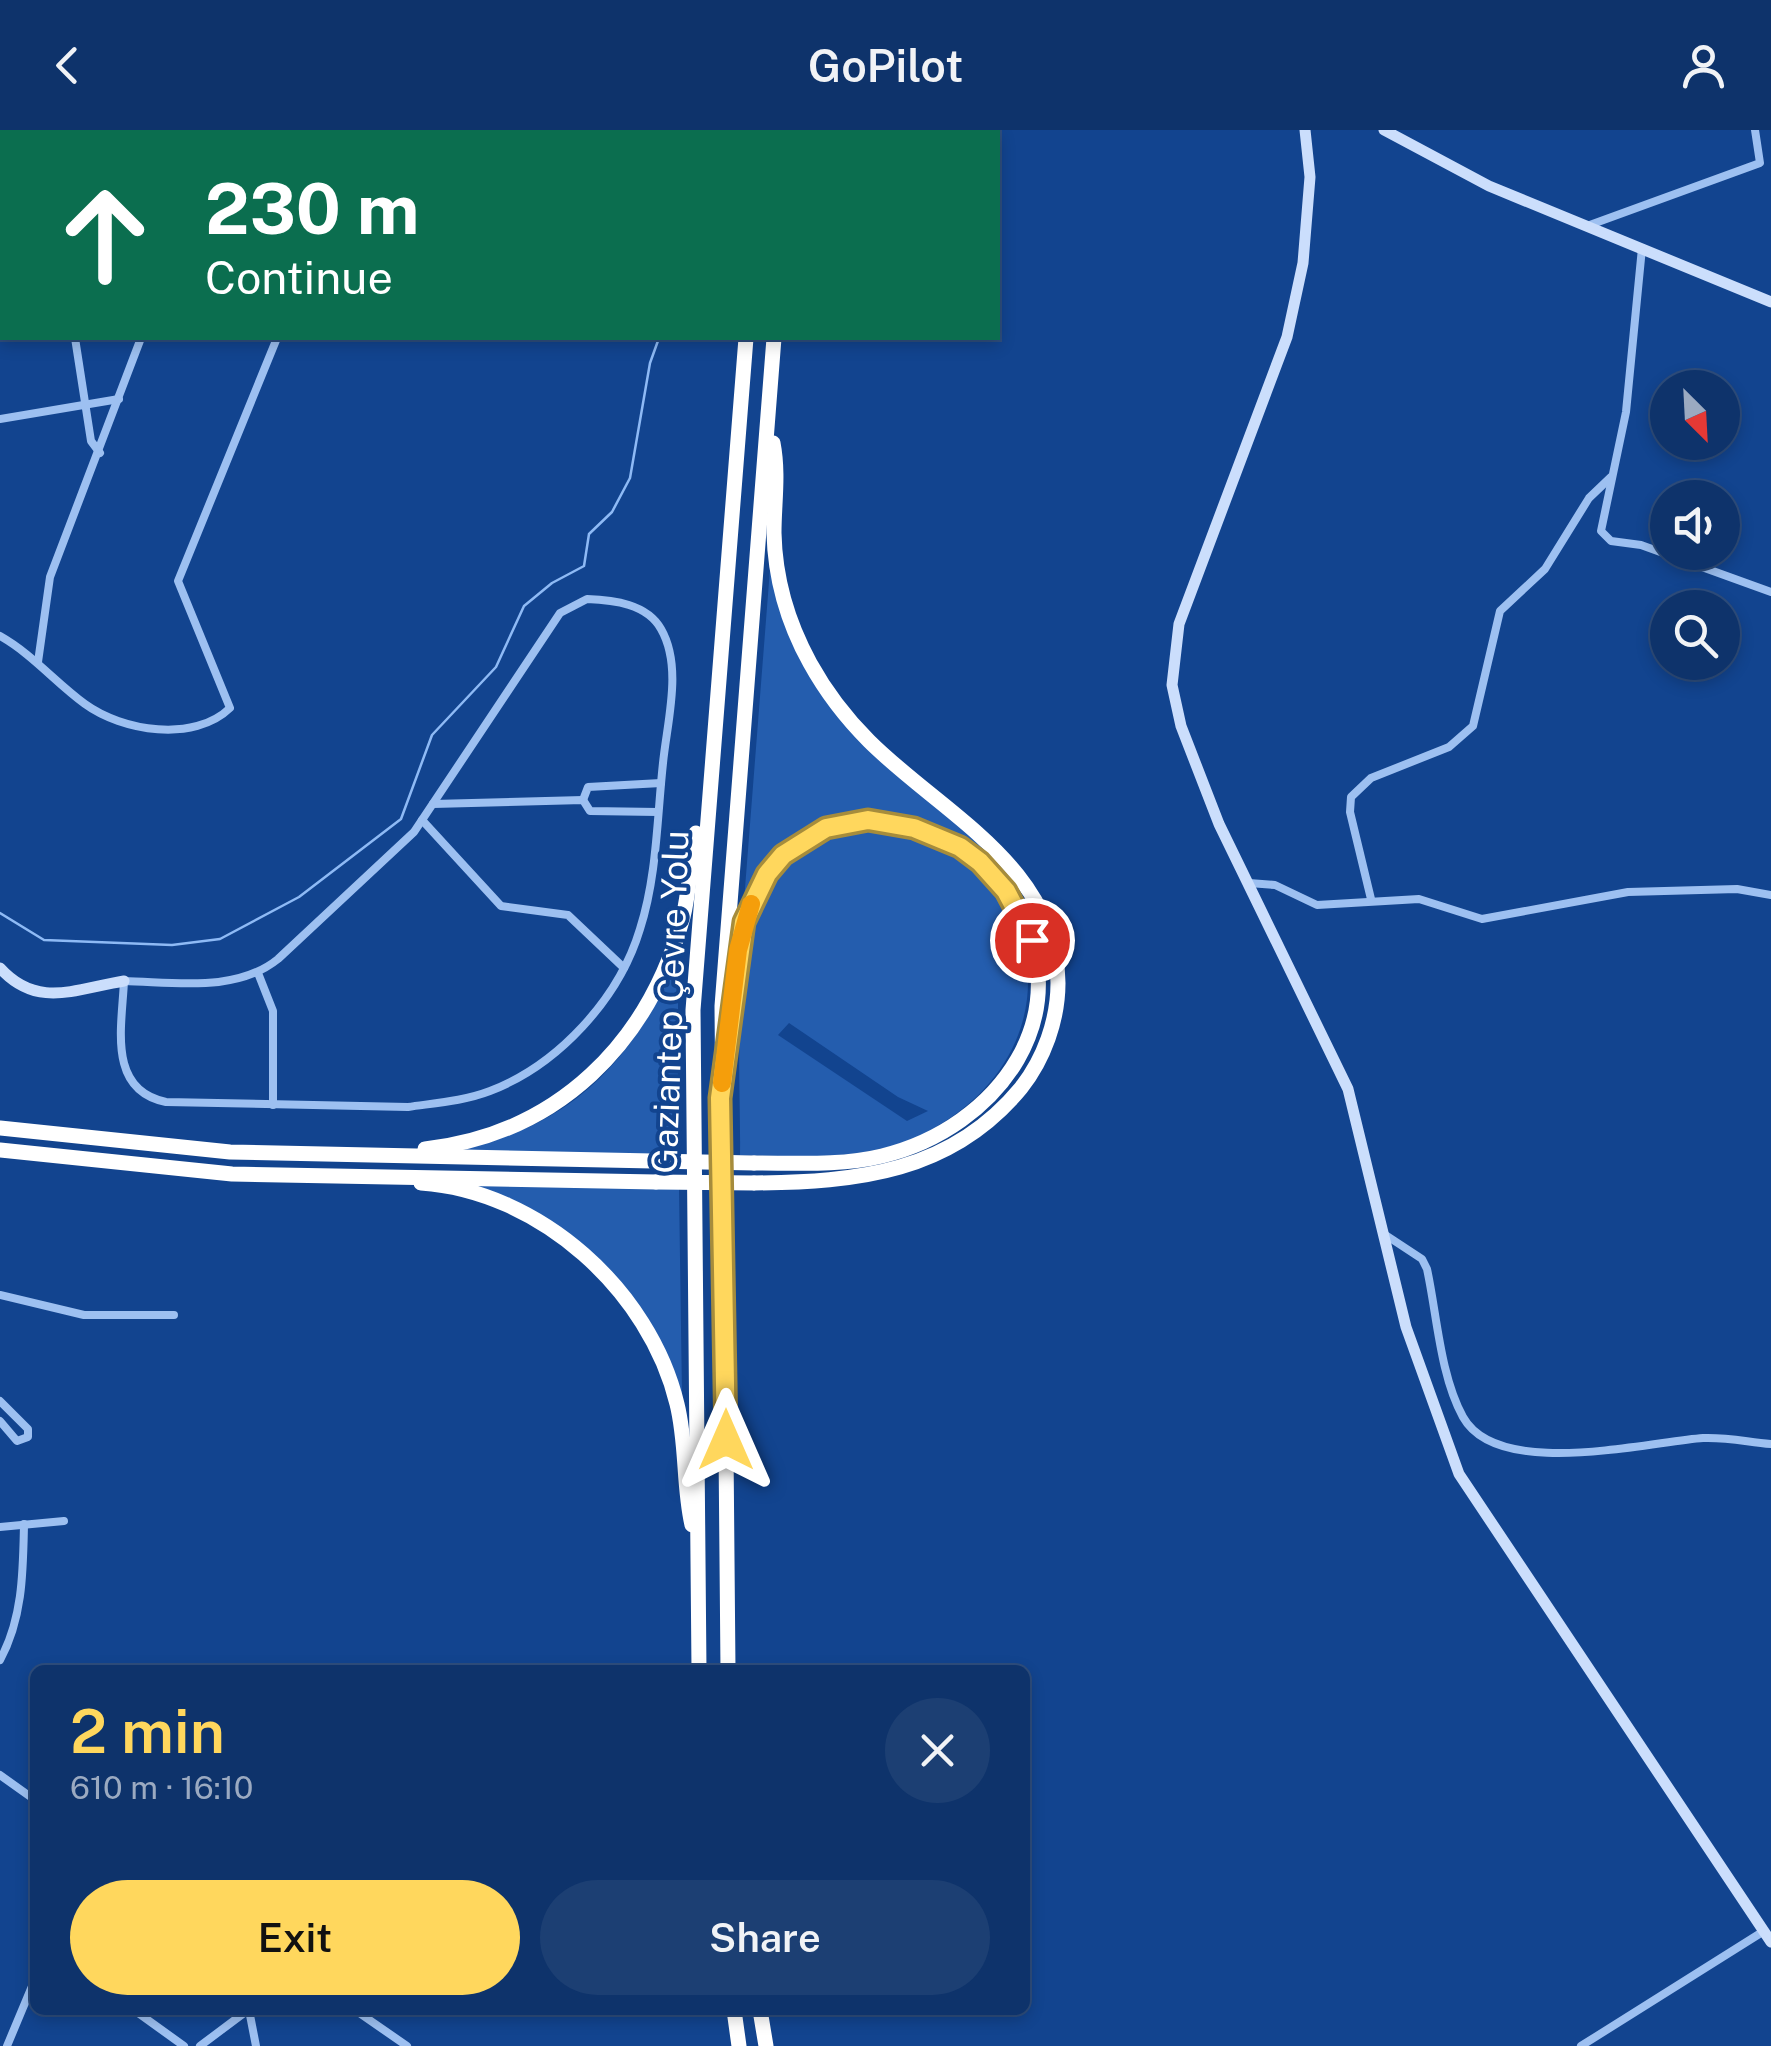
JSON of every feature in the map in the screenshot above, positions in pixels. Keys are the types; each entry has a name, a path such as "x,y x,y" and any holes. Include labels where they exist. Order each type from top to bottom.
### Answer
{"highway":[{"name":"Gaziantep Çevre Yolu","path":"700,1665 692,1096 706,796 746,340"},
{"name":"Gaziantep Çevre Yolu","path":"728,1665 720,1098 736,790 774,340"},
{"path":"318,1176 754,1183 876,1176 915,1166 963,1141 1026,1081 1048,1036 1058,994 1051,938 1018,876 975,830 862,734 830,695 803,649 786,608 776,558 777,468 769,426"},
{"path":"317,1154 428,1149 486,1138 548,1108 587,1082 639,1022 667,970 684,913 693,846 706,796"},
{"path":"0,1128 189,1149 317,1154 754,1163 880,1157 929,1140 990,1097 1021,1054 1039,997 1032,940 1006,891 960,847 914,828 868,820 826,828 803,840 767,874 744,922 720,1098"},
{"path":"0,1150 190,1170 430,1183 478,1196 561,1236 612,1281 656,1343 684,1440 686,1501 699,1556"},
{"path":"735,2015 739,2046"},
{"path":"761,2015 766,2046"}],"street":[{"path":"1305,130 1310,178 1303,263 1287,337 1179,624 1172,685 1197,772 1348,1089 1406,1327 1459,1474 1767,1936 1581,2046"},
{"path":"1384,130 1489,186 1771,302"},
{"path":"1587,226 1760,163 1755,130"},
{"path":"1642,246 1626,412 1601,530 1604,538 1641,545 1771,592"},
{"path":"75,340 91,441 100,452"},
{"path":"38,662 50,578 140,340"},
{"path":"0,636 102,715 152,728 182,729 221,716 230,708 178,581 276,340"},
{"path":"0,419 85,402 119,400"},
{"path":"1371,898 1350,812 1352,797 1371,778 1450,747 1473,726 1500,611 1545,569 1590,498 1612,477"},
{"path":"0,968 24,991 42,994 124,981 231,982 258,973 399,850 560,613 587,598 638,608 653,617 662,630 673,664 641,928 624,968 598,1008 551,1054 518,1079 486,1093 408,1107 166,1102 150,1098 140,1090 121,1066 124,981"},
{"path":"583,800 588,787 661,783"},
{"path":"433,804 583,800"},
{"path":"583,800 590,811 658,812"},
{"path":"422,820 501,906 568,916 624,968"},
{"path":"1249,883 1275,885 1317,905 1338,906 1371,898 1419,899 1482,919 1628,892 1737,889 1771,896"},
{"path":"258,973 273,1010 273,1104"},
{"path":"1384,1234 1422,1259 1427,1268 1451,1381 1463,1416 1487,1440 1581,1454 1735,1437 1771,1444"},
{"path":"0,1295 84,1315 174,1314"},
{"path":"0,1401 28,1429 28,1438 17,1441 0,1421"},
{"path":"0,1526 64,1521"},
{"path":"0,1660 11,1641 22,1588 24,1524"},
{"path":"0,1776 30,1797"},
{"path":"8,2046 30,1991"},
{"path":"141,2015 184,2046"},
{"path":"200,2046 241,2015"},
{"path":"249,2015 256,2046"},
{"path":"362,2015 408,2046"}],"shaded area":[{"path":"770,569 815,685 998,862 974,844 973,850 910,820 882,813 856,813 833,818 792,842 744,901"},
{"path":"886,830 943,849 985,880 1013,919 1027,964 1025,1010 1008,1056 976,1098 927,1132 905,1142 859,1153 740,1155 741,999 749,948 764,901 790,864 830,839","holes":["789,1023 898,1097 928,1111 907,1121 778,1035"]},
{"path":"678,962 678,1154 461,1153 557,1112 601,1077 636,1035"},
{"path":"465,1185 679,1189 682,1395 666,1351 647,1316 625,1288 571,1244"}],"waterway":[{"path":"0,913 44,940 172,945 220,939 299,897 401,819 432,735 496,667 524,606 552,583 584,566 589,534 612,512 630,478 650,363 658,340"}],"slow traffic":[{"path":"722,1083 738,950 751,904"}],"route":[{"path":"726,1440 720,1098 738,950 744,922 767,874 783,855 826,828 868,820 891,822 935,834 980,862 1018,908 1032,940"}]}
